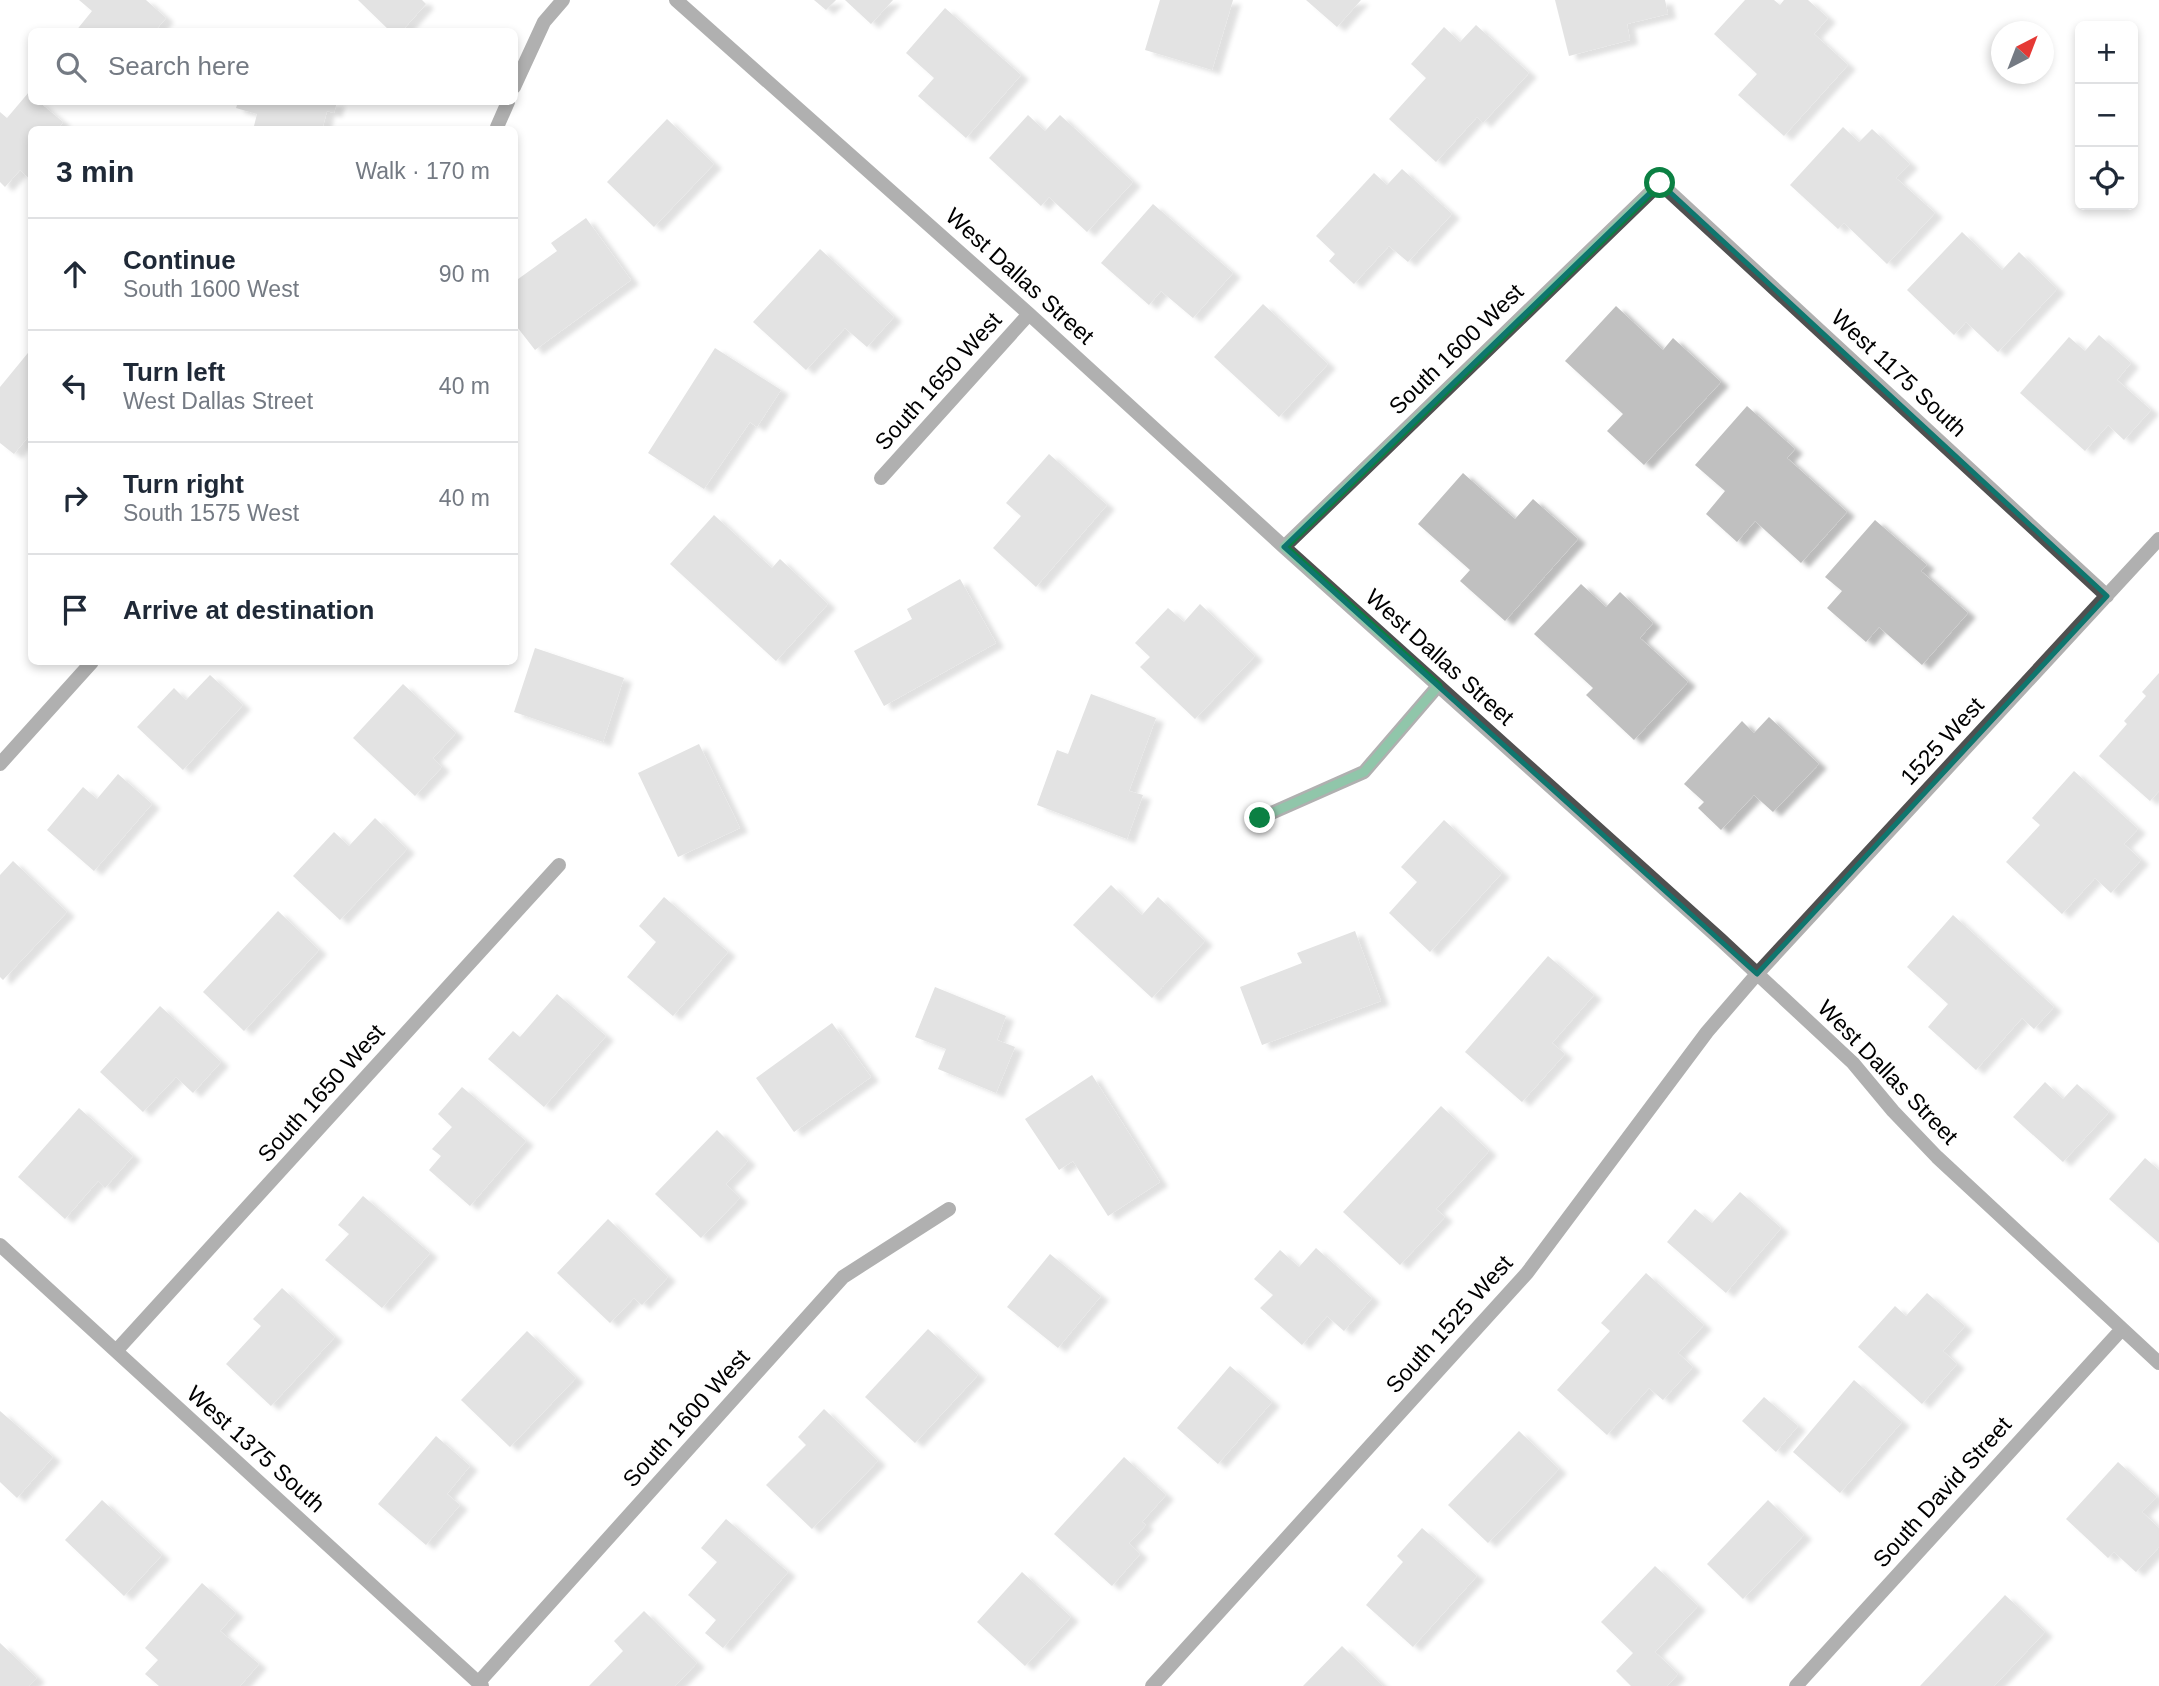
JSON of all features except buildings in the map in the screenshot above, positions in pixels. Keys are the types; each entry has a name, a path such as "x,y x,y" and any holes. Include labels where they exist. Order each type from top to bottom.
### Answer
{"street":[{"path":"518,78 544,22 562,0"},
{"name":"West Dallas Street","path":"676,0 1029,314 1757,974 1853,1063 1893,1111 1937,1157 2159,1363"},
{"path":"497,126 507,105"},
{"name":"South 1600 West","path":"1284,547 1660,183"},
{"name":"West 1175 South","path":"1660,183 2107,596"},
{"name":"South 1650 West","path":"881,478 1029,314"},
{"name":"1525 West","path":"1757,974 2159,539"},
{"path":"0,764 89,665"},
{"path":"1260,818 1364,772 1438,686"},
{"name":"South 1650 West","path":"116,1351 559,865"},
{"name":"South 1525 West","path":"1152,1686 1527,1273 1707,1032 1757,974"},
{"name":"South 1600 West","path":"480,1684 843,1277 949,1209"},
{"name":"West 1375 South","path":"0,1245 480,1684"},
{"name":"South David Street","path":"1796,1686 2122,1329"}],"highlighted area":[{"path":"1660,183 2107,596 1757,974 1284,547"}],"route":[{"path":"1260,818 1364,772 1438,686 1284,547 1660,183"}]}
